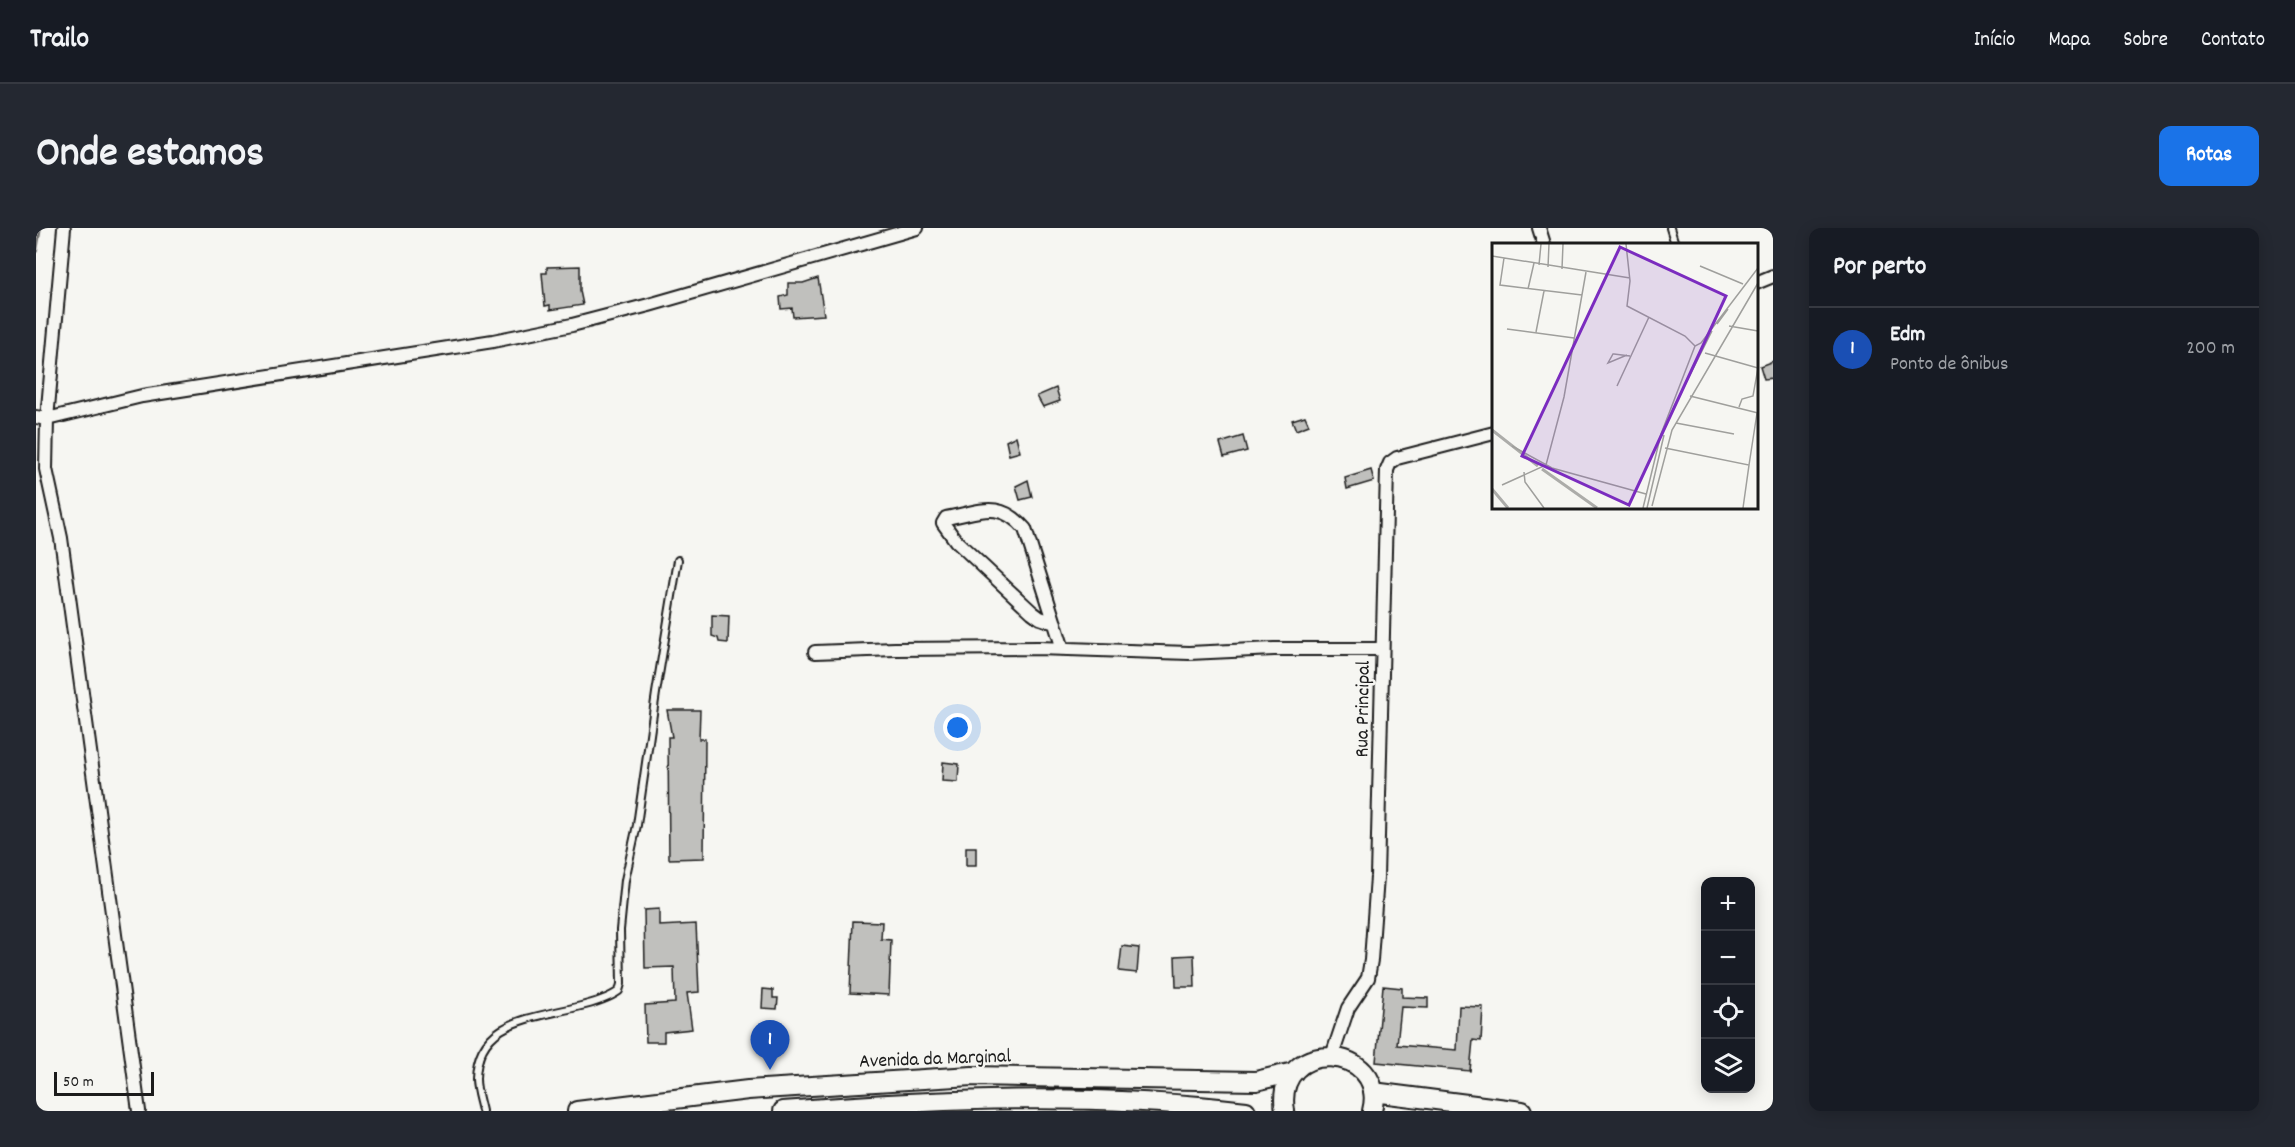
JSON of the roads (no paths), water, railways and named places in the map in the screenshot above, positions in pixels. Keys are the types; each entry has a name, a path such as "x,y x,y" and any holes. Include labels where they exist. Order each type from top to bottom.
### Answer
{"main road":[{"name":"Avenida da Marginal","path":"577,1111 748,1090 972,1076 1256,1081 1294,1072 1311,1060 1332,1056"},
{"path":"1332,1056 1354,1064 1369,1081 1373,1092 1372,1111"},
{"path":"1285,1111 1283,1101 1286,1085 1294,1072"},
{"path":"1373,1092 1522,1111"},
{"path":"783,1111 859,1105 1023,1099 1195,1106 1246,1111"}],"street":[{"path":"64,228 42,418 46,469 62,538 77,666 139,1111"},
{"path":"42,418 142,396 493,341 572,325 650,305 917,228"},
{"path":"1539,228 1544,243"},
{"path":"1758,281 1773,276"},
{"name":"Rua Principal","path":"1332,1056 1348,1008 1368,978 1371,960 1377,877 1387,470 1390,463 1397,458 1492,434"},
{"path":"1055,623 1040,618 1032,612 956,541 943,523 945,518 998,509 1010,513 1018,520 1025,529 1055,623 1063,649"},
{"path":"815,652 895,649 1063,649 1189,653 1274,649 1382,649"}],"lane":[{"path":"1670,228 1675,243"},
{"path":"482,1111 476,1082 478,1057 494,1033 507,1026 587,1005 619,991 621,984 620,930 625,880 637,825 678,560"}],"waterway":[{"path":"36,251 40,228"}],"place":[{"name":"Edm","path":"770,1070"}]}
